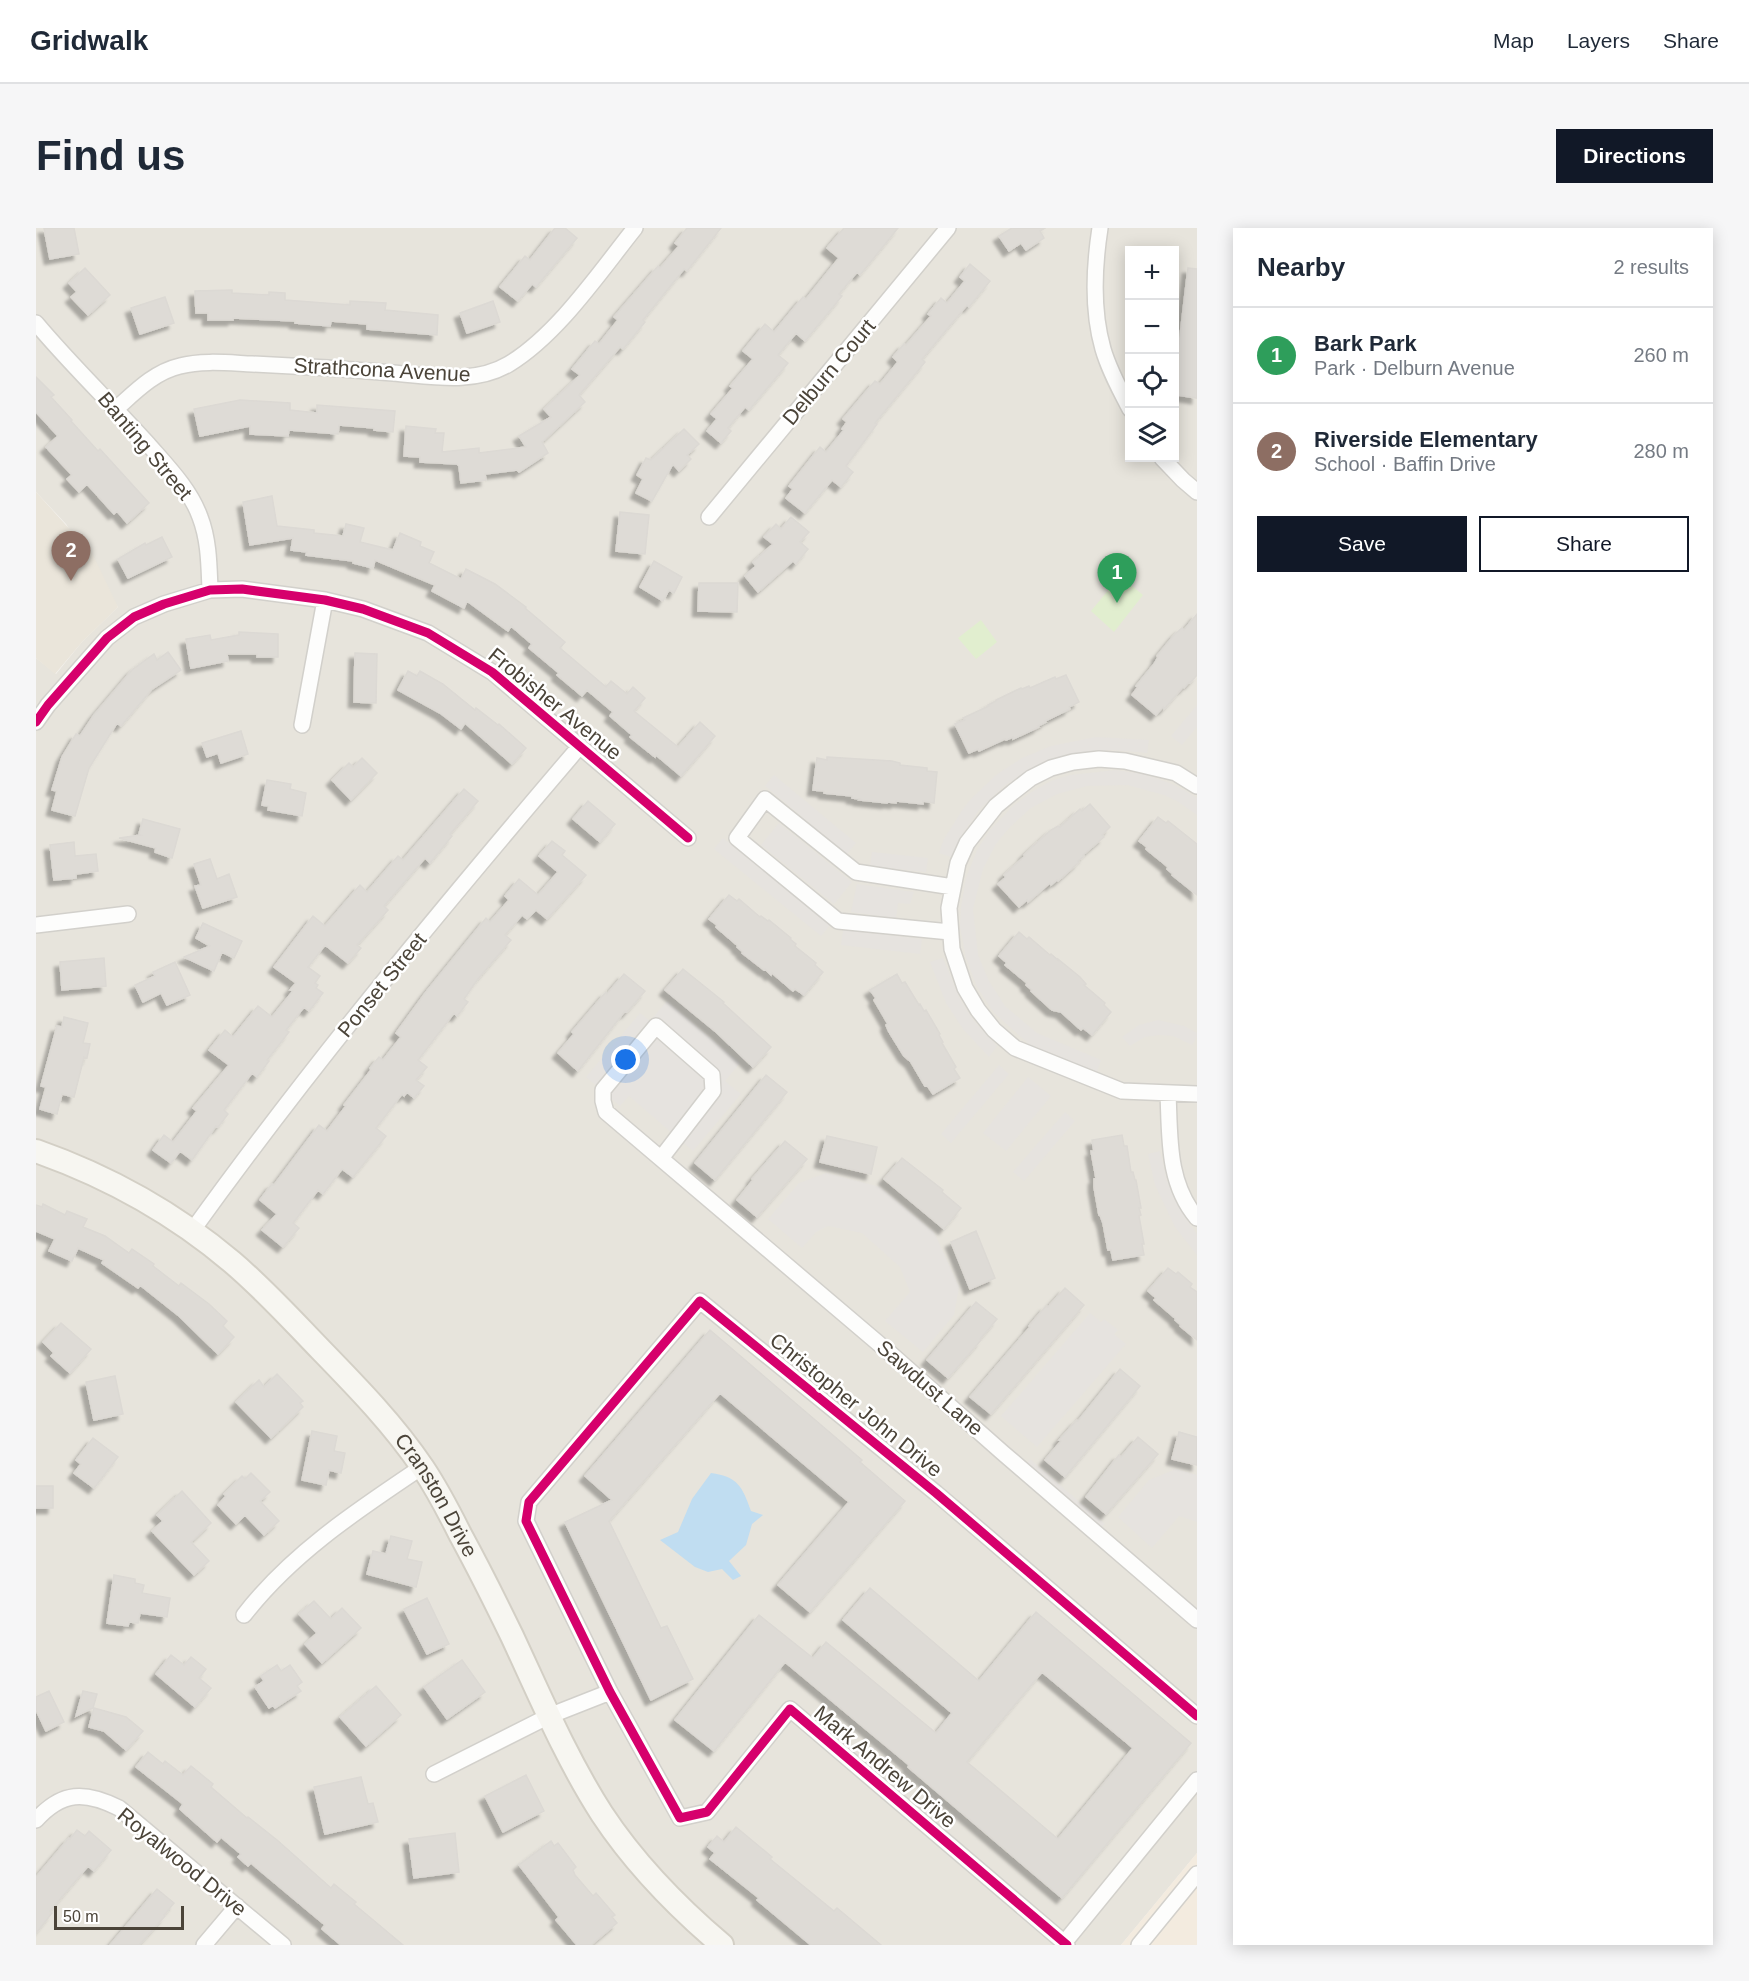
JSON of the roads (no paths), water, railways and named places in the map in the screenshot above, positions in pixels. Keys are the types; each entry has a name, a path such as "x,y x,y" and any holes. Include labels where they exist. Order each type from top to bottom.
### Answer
{"street":[{"name":"Strathcona Avenue","path":"116,409 149,380 180,366 213,363 322,367 441,377 469,377 489,372 508,364 541,341 635,228"},
{"name":"Delburn Court","path":"709,517 948,228"},
{"path":"1100,228 1096,250 1095,279 1100,338 1115,380 1129,408"},
{"name":"Banting Street","path":"36,323 54,345 116,409 187,491 200,517 206,538 210,590"},
{"path":"1166,462 1197,492"},
{"name":"Frobisher Avenue","path":"36,722 48,705 107,638 134,617 164,604 210,590 242,589 325,600 403,622 454,647 492,672 688,838"},
{"path":"302,725 325,600"},
{"name":"Ponset Street","path":"192,1231 254,1145 474,870 580,746"},
{"path":"1197,786 1176,773 1125,761 1099,759 1073,762 1051,768 1031,778 1013,792 982,823 967,843 958,863 949,908 952,949 965,988 978,1010 994,1030 1015,1048 1122,1091 1197,1094"},
{"path":"950,932 838,921 737,838 765,799 856,872 953,886"},
{"path":"36,925 128,914"},
{"name":"Sawdust Lane","path":"662,1158 713,1091 712,1075 656,1026 603,1090 606,1112 908,1368 1197,1620"},
{"path":"1168,1093 1169,1141 1175,1179 1197,1218"},
{"name":"Cranston Drive","path":"36,1151 106,1180 161,1210 192,1231 254,1281 382,1416 423,1467 471,1555 549,1716 602,1813 634,1857 677,1905 722,1945"},
{"name":"Christopher John Drive","path":"526,1512 529,1502 700,1301 936,1493 1197,1716"},
{"path":"244,1615 259,1596 320,1538 423,1467"},
{"name":"Mark Andrew Drive","path":"526,1512 526,1521 610,1692 680,1818 707,1812 790,1709 1066,1944 1197,1780"},
{"path":"434,1774 549,1716 610,1692"},
{"name":"Royalwood Drive","path":"36,1820 61,1800 74,1797 89,1796 119,1808 283,1945"},
{"path":"1139,1945 1197,1874"},
{"path":"204,1945 237,1906"}],"water":[{"path":"711,1473 727,1477 738,1484 751,1511 763,1515 752,1524 746,1545 729,1561 741,1576 733,1580 722,1569 708,1572 695,1567 660,1540 678,1532 692,1499"}],"place":[{"name":"Riverside Elementary","path":"71,581"},
{"name":"Bark Park","path":"1117,603"}]}
